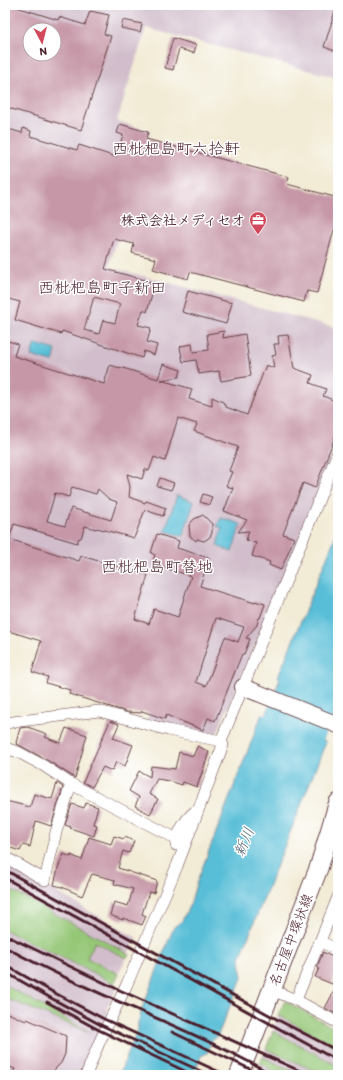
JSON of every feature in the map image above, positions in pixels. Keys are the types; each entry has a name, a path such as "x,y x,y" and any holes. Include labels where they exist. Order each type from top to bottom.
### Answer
{"main road":[{"name":"名古屋中環状線","path":"239,1075 319,867 338,804"}],"street":[{"path":"86,1075 98,1043 127,984 177,866 223,745 221,741 249,689 338,452"},
{"path":"249,689 338,726"},
{"path":"5,723 99,711 168,730 221,741"},
{"path":"5,748 18,752 44,766 71,784 176,839"},
{"path":"5,857 45,880 56,832 71,784"},
{"path":"177,866 176,839 181,828 191,815 199,808"},
{"path":"296,1000 338,897"},
{"path":"320,942 338,949"},
{"path":"272,990 296,1000 338,1023"}],"shaded area":[{"path":"5,5 338,5 338,78 146,28 117,121 150,131 109,267 338,328 338,439 286,572 216,735 147,720 161,677 5,592"},
{"path":"5,863 137,938 114,983 118,985 106,1009 109,1010 81,1075 5,1075"},
{"path":"285,1001 338,1030 338,1075 255,1075 278,1015"}],"green space":[{"path":"5,887 129,954 126,958 95,942 87,958 119,974 114,983 5,930"},
{"path":"5,985 91,1033 5,998"},
{"path":"285,1001 338,1030 338,1048 278,1015"},
{"path":"273,1031 338,1066 338,1075 324,1075 266,1049"},
{"path":"263,1057 301,1075 280,1075 260,1063"}],"water":[{"path":"35,344 56,350 53,362 31,356"},
{"path":"177,495 194,502 183,536 165,531"},
{"path":"221,518 241,524 232,552 217,546 222,528 217,526"},
{"name":"新川","path":"338,530 338,705 323,740 326,742 240,958 242,978 217,1037 212,1040 207,1053 201,1056 193,1075 119,1075 138,1029 142,1009 163,954 174,927 182,921 191,902 196,884 262,714 266,715 280,679 278,677"}],"building":[{"path":"5,5 10,5 58,20 59,17 85,25 90,11 109,15 104,34 111,36 81,130 5,107"},
{"path":"336,8 338,8 338,52 324,47"},
{"path":"123,20 142,24 140,32 121,28"},
{"path":"173,38 196,45 194,53 179,49 173,70 165,68"},
{"path":"120,124 148,132 146,139 289,177 287,184 338,198 338,231 334,230 317,293 307,291 304,302 190,272 188,279 153,269 156,259 132,253 134,244 114,239 105,269 155,283 147,312 143,310 138,325 151,328 147,342 157,345 154,355 144,351 142,358 62,331 61,334 15,320 20,302 5,298 5,128 22,133 23,128 31,131 30,136 77,150 79,145 116,157 123,135 117,133","holes":["94,297 120,304 115,323 103,320 99,334 84,330"]},
{"path":"188,291 232,303 226,324 182,312"},
{"path":"224,331 223,338 245,334 251,376 221,381 219,371 199,374 196,360 183,362 181,346 192,344 193,352 209,350 207,334"},
{"path":"288,335 294,368 313,375 310,383 326,389 323,396 338,402 338,429 315,488 303,483 283,534 294,538 281,570 269,565 270,562 252,556 256,543 246,540 249,531 238,532 247,520 224,511 233,488 226,486 232,472 229,471 238,447 194,431 197,424 178,418 165,461 154,457 149,471 145,469 142,479 127,474 130,487 129,497 166,508 163,516 145,510 134,538 85,526 81,538 79,538 77,543 14,524 9,539 79,561 81,556 148,575 135,619 149,624 154,609 178,617 191,576 152,564 155,555 151,553 157,534 179,541 177,548 209,558 200,586 255,603 255,601 265,604 257,625 246,638 250,639 244,654 242,654 215,721 208,718 203,730 166,715 165,719 142,711 141,713 127,712 69,694 70,690 46,683 48,677 32,672 41,641 5,630 5,340 18,344 14,356 104,384 110,365 158,379 163,364 181,370 179,377 161,380 192,389 189,399 212,406 212,397 223,402 226,407 247,415 266,365 274,368 272,356 276,355 274,344 279,344 278,336","holes":["72,487 96,494 98,489 109,499 117,502 111,520 71,508 65,526 47,521 55,493 69,497","216,618 244,627 238,642 225,637 206,686 196,682"]},
{"path":"160,478 174,483 171,490 157,486"},
{"path":"203,494 212,497 209,505 200,502"},
{"path":"203,515 212,524 212,533 210,537 204,541 197,539 196,541 190,536 189,525 194,519"},
{"path":"110,721 119,724 113,738 133,745 125,766 116,762 112,771 103,767 92,787 83,782"},
{"path":"28,727 47,734 45,737 60,743 66,728 87,735 75,778 16,743 20,728"},
{"path":"198,746 209,752 197,787 183,782 182,785 157,779 149,794 158,799 150,814 135,806 139,797 129,791 139,771 150,777 151,766 175,769 179,752 193,756"},
{"path":"57,783 63,787 51,826 36,821 30,847 23,845 20,851 5,846 5,831 8,823 5,822 6,801 30,807 34,794 52,799"},
{"path":"86,803 98,807 93,824 97,825 94,836 65,825 72,804 84,808"},
{"path":"114,836 124,839 125,837 134,841 129,853 123,851 118,868 157,881 154,893 149,892 142,914 146,916 142,925 110,915 114,902 128,906 133,889 114,884 115,880 92,874 82,896 54,885 58,868 64,854 71,857 71,855 82,860 89,837 111,844"},
{"path":"323,952 338,960 338,969 332,984 315,977"},
{"path":"338,984 338,1009 336,1014 325,1008"},
{"path":"5,1012 26,1021 27,1019 66,1036 65,1054 61,1063 49,1075 18,1075 13,1073 15,1069 5,1065"}],"railway":[{"path":"5,870 282,1022 338,1051"},
{"path":"5,878 338,1061"},
{"path":"5,935 115,988 309,1075"},
{"path":"5,947 71,980 207,1041 273,1075"},
{"path":"5,965 104,1019 226,1075"},
{"path":"5,972 101,1025 209,1075"},
{"path":"47,1002 99,1030 193,1075"},
{"path":"172,1032 250,1069"}],"place":[{"name":"株式会社メディセオ","path":"258,235"}],"district":[{"name":"西枇杷島町六拾軒","path":"176,148"},
{"name":"西枇杷島町子新田","path":"102,287"},
{"name":"西枇杷島町替地","path":"157,566"}]}
